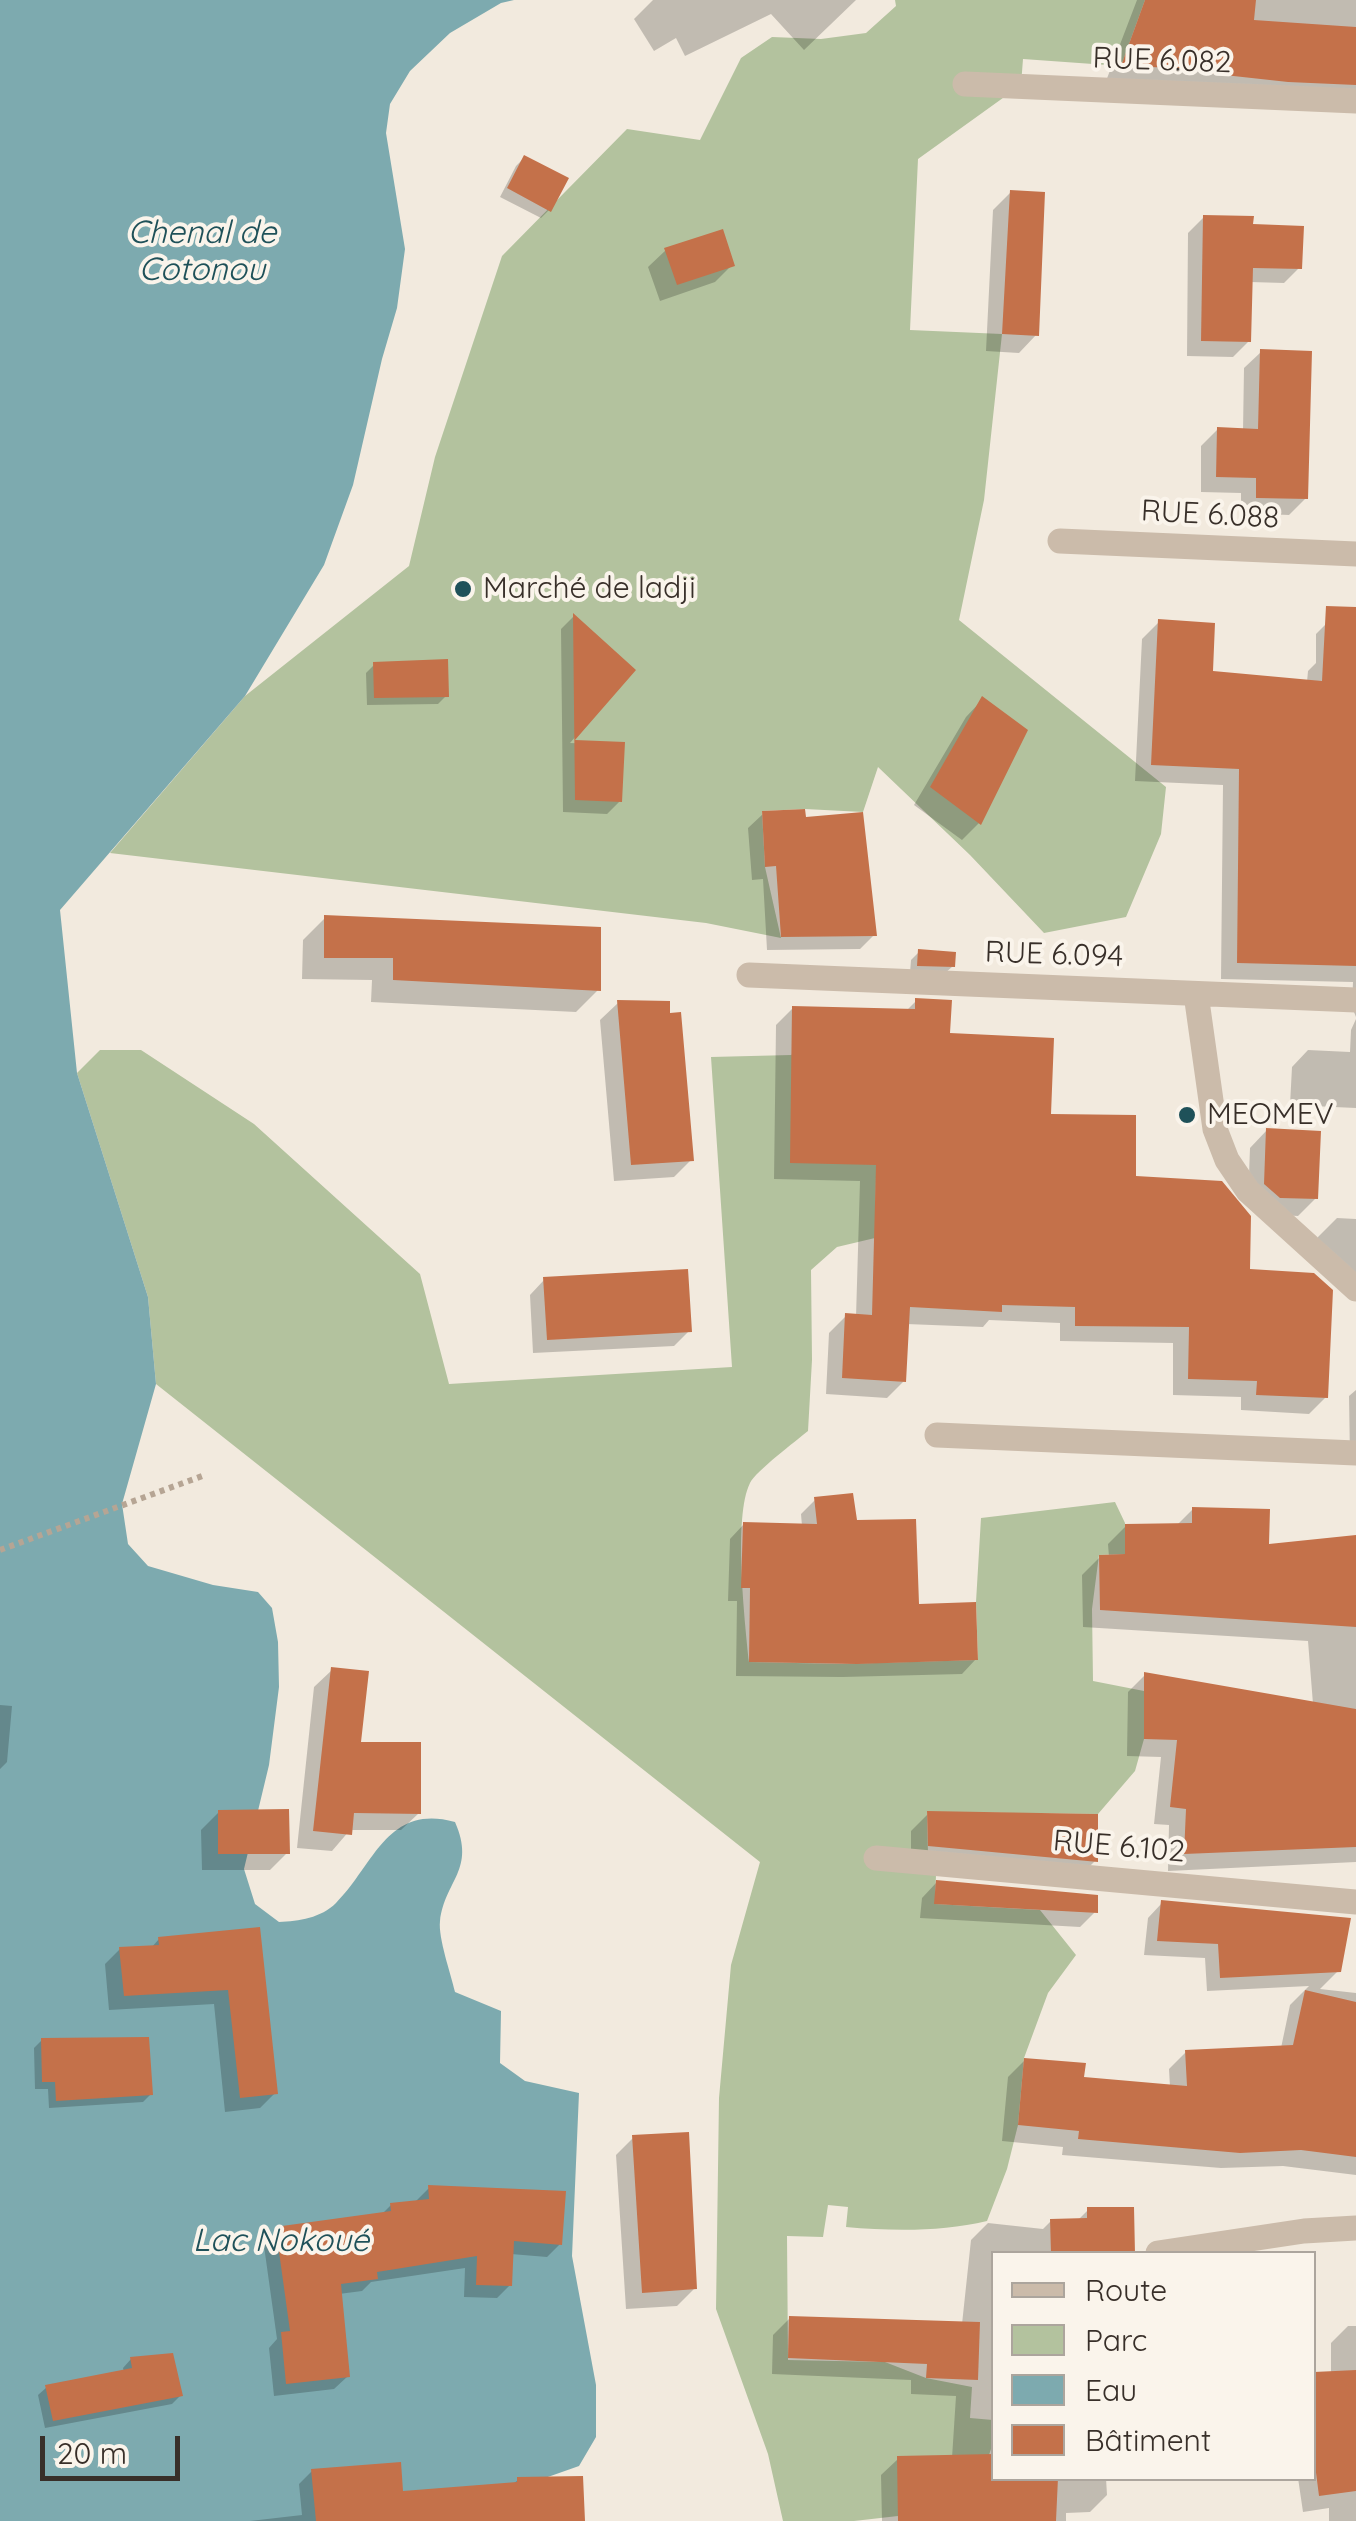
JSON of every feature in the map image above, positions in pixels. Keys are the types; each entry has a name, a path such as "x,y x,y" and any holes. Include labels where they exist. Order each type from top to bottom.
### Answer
{"street":[{"name":"RUE 6.082","path":"964,84 1356,101"},
{"name":"RUE 6.088","path":"1060,541 1356,554"},
{"name":"RUE 6.094","path":"749,975 1356,1000"},
{"path":"1196,994 1215,1129 1227,1160 1248,1191 1356,1289"},
{"path":"938,1435 1356,1453"},
{"name":"RUE 6.102","path":"876,1858 1356,1902"},
{"path":"1171,2251 1304,2231 1356,2228"}],"path":[{"path":"0,1550 205,1475"}],"green space":[{"path":"895,0 1145,0 1121,66 1023,59 1021,85 918,159 910,330 1002,334 984,500 959,620 1166,787 1161,834 1126,917 1044,933 878,767 863,812 762,811 765,867 781,938 706,923 110,853 245,696 409,566 435,457 502,256 627,129 700,140 741,58 772,37 821,39 866,33 896,6"},
{"path":"820,1037 877,1117 875,1238 837,1247 811,1270 808,1431 754,1478 745,1499 742,1570 749,1662 978,1660 976,1602 981,1518 1115,1502 1125,1523 1125,1554 1099,1555 1092,1609 1093,1681 1144,1691 1144,1739 1135,1771 1098,1814 927,1812 928,1853 936,1875 935,1904 1040,1910 1076,1955 1048,1993 1024,2058 1018,2125 1007,2169 987,2221 916,2230 846,2227 848,2207 828,2205 823,2237 787,2236 788,2360 885,2362 926,2378 972,2387 970,2418 991,2420 989,2455 898,2516 854,2521 783,2521 768,2454 716,2309 719,2098 731,1965 760,1862 156,1384 148,1297 77,1073 100,1050 141,1050 254,1124 420,1274 449,1384 732,1367 711,1057 791,1055"}],"water":[{"name":"Lac Nokoué","path":"0,0 514,0 501,3 450,33 410,71 390,104 386,133 405,249 397,308 353,485 324,565 245,696 60,910 77,1073 148,1297 156,1384 122,1504 128,1544 148,1566 213,1585 258,1592 272,1608 279,1687 269,1765 244,1869 255,1904 279,1922 317,1915 336,1903 397,1829 432,1818 455,1822 461,1838 461,1864 443,1907 440,1928 455,1992 501,2011 500,2063 525,2081 579,2093 572,2256 596,2385 596,2437 579,2466 423,2521 0,2521"}],"building":[{"path":"1145,0 1256,0 1254,20 1356,27 1356,85 1288,82 1206,73 1206,69 1121,66"},
{"path":"524,155 569,178 551,212 507,188"},
{"path":"1010,190 1045,192 1039,336 1002,334"},
{"path":"1203,215 1254,216 1253,224 1304,226 1302,269 1253,268 1251,342 1201,341"},
{"path":"723,229 735,266 677,285 664,248"},
{"path":"1260,349 1312,351 1308,499 1256,498 1256,478 1216,477 1217,427 1258,429"},
{"path":"1326,606 1356,607 1356,966 1237,963 1239,769 1151,765 1158,619 1215,623 1213,671 1322,681"},
{"path":"573,613 636,670 575,740 625,742 622,802 575,800"},
{"path":"448,659 449,697 374,698 373,662"},
{"path":"982,696 1028,730 981,825 930,787"},
{"path":"805,809 806,817 863,812 877,936 781,937 776,866 765,867 762,811"},
{"path":"324,915 601,927 601,991 393,980 393,958 324,958"},
{"path":"918,949 956,952 955,967 917,966"},
{"path":"915,998 952,1000 950,1033 1054,1038 1051,1114 1136,1115 1136,1176 1222,1181 1251,1216 1250,1269 1314,1273 1333,1290 1328,1398 1256,1395 1257,1381 1188,1379 1189,1327 1075,1326 1075,1307 1002,1305 1002,1312 910,1307 906,1382 842,1378 845,1313 872,1315 876,1165 790,1163 792,1006 915,1009"},
{"path":"617,1000 670,1001 670,1013 681,1012 694,1161 631,1165"},
{"path":"1266,1128 1321,1131 1318,1199 1280,1198 1264,1184"},
{"path":"688,1269 692,1332 547,1340 543,1277"},
{"path":"853,1493 857,1520 916,1519 919,1604 976,1602 978,1660 749,1662 750,1588 741,1588 743,1522 817,1524 814,1497"},
{"path":"1192,1507 1270,1509 1269,1544 1356,1535 1356,1627 1100,1610 1099,1555 1125,1554 1125,1524 1192,1523"},
{"path":"331,1667 369,1671 361,1742 421,1742 421,1814 354,1813 352,1835 313,1831"},
{"path":"1144,1672 1356,1709 1356,1847 1184,1854 1186,1809 1170,1807 1177,1740 1144,1739"},
{"path":"289,1809 290,1854 218,1854 218,1810"},
{"path":"927,1811 1098,1814 1098,1862 928,1846"},
{"path":"936,1880 1098,1895 1098,1913 934,1904"},
{"path":"1161,1900 1351,1918 1341,1972 1220,1978 1218,1944 1157,1941"},
{"path":"260,1927 278,2094 240,2098 228,1990 124,1996 119,1947 159,1945 158,1937"},
{"path":"1305,1990 1356,2002 1356,2157 1301,2150 1240,2153 1078,2139 1079,2131 1018,2125 1024,2058 1086,2063 1084,2077 1187,2086 1185,2050 1293,2045"},
{"path":"149,2037 153,2095 56,2101 55,2082 42,2082 41,2038"},
{"path":"689,2132 697,2289 642,2293 632,2135"},
{"path":"428,2185 566,2191 562,2245 514,2241 512,2286 476,2285 477,2256 377,2272 378,2279 341,2284 350,2377 286,2384 281,2332 290,2331 276,2230 391,2211 390,2203 429,2199"},
{"path":"1087,2207 1134,2207 1135,2251 1051,2251 1050,2219 1087,2218"},
{"path":"789,2316 980,2322 978,2380 926,2378 927,2364 788,2358"},
{"path":"173,2353 183,2396 53,2421 45,2385 132,2368 130,2357"},
{"path":"1356,2370 1356,2491 1319,2496 1316,2372"},
{"path":"991,2454 991,2481 1058,2481 1056,2521 898,2521 897,2456"},
{"path":"401,2462 403,2491 517,2482 517,2477 583,2476 585,2521 316,2521 311,2469"}],"place":[{"name":"Marché de ladji","path":"463,589"},
{"name":"MEOMEV","path":"1187,1115"}],"water label":[{"name":"Chenal de Cotonou","path":"202,252"}]}
